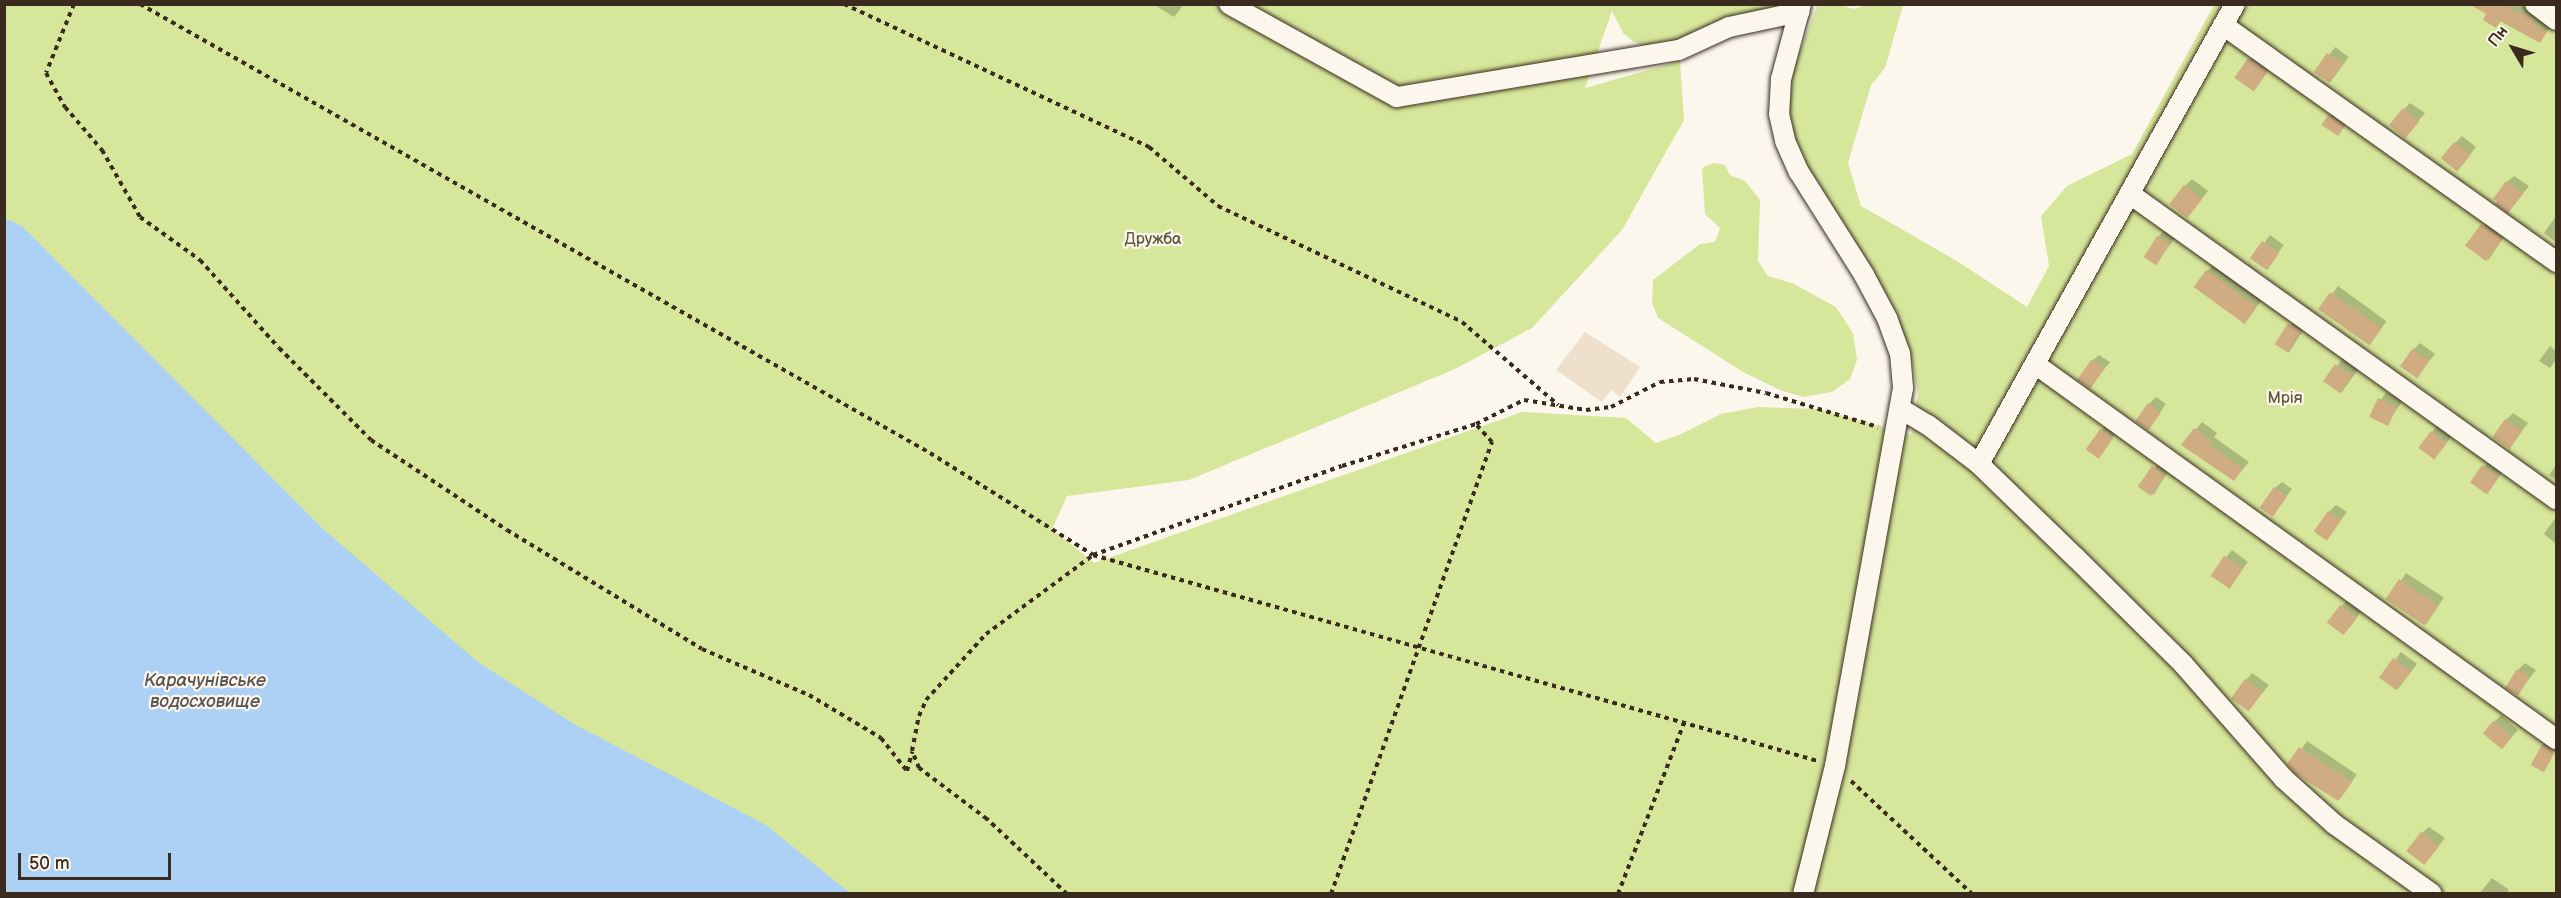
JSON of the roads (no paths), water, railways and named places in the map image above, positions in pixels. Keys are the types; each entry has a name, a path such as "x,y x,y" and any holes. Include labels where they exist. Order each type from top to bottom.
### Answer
{"street":[{"path":"1229,4 1397,97 1679,50 1729,27 1800,8 1781,79 1779,114 1785,141 1799,172 1864,275 1887,318 1900,353 1903,388 1835,766 1803,894"},
{"path":"1979,464 2235,4"},
{"path":"2535,4 2556,20"},
{"path":"2223,25 2556,262"},
{"path":"2130,194 2556,499"},
{"path":"2035,364 2556,739"},
{"path":"1901,408 1928,425 1979,464 2183,664 2283,778 2334,824 2432,894"}],"water":[{"name":"Карачунівське водосховище","path":"4,218 22,226 323,529 478,662 574,724 766,825 850,893 5,893"}],"park label":[{"name":"Дружба","path":"1153,240"},
{"name":"Мрія","path":"2285,399"}]}
